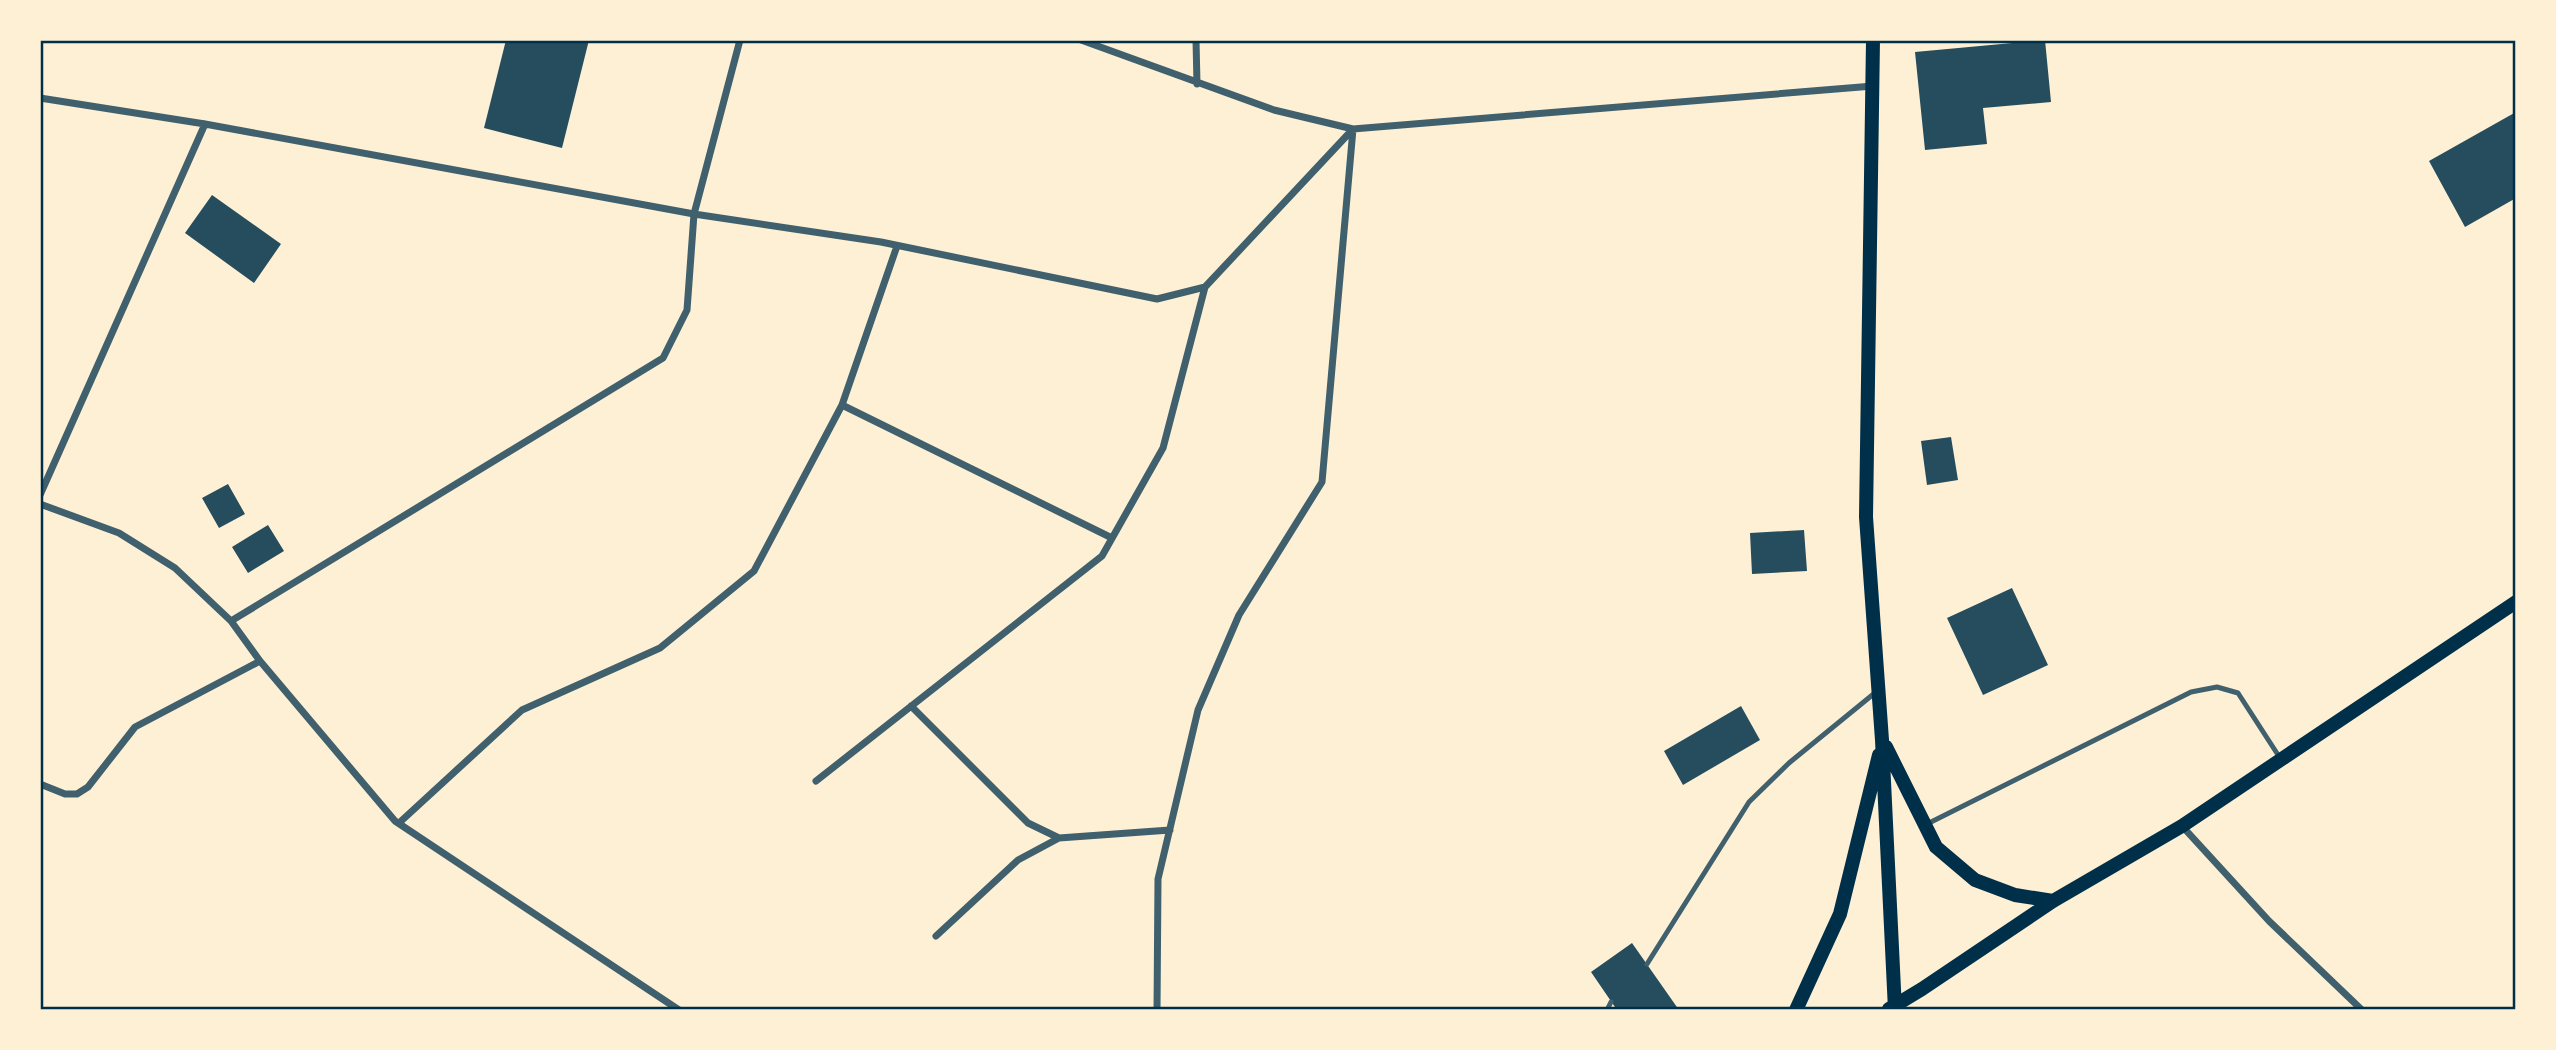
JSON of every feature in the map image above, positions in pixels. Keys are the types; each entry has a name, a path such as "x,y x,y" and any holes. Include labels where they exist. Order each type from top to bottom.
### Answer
{"main road":[{"path":"1873,40 1866,517 1882,740 1893,1008"},
{"path":"1893,1008 2053,901 2182,826 2516,602"},
{"path":"1882,740 1936,847 1975,880 2014,895 2053,901"},
{"path":"1796,1010 1840,915 1882,740"}],"street":[{"path":"231,621 663,358 687,310 694,214 740,40"},
{"path":"1081,40 1273,110 1353,129 1873,86"},
{"path":"1196,40 1196,84"},
{"path":"40,98 205,124 694,214 897,246 1157,299 1205,287"},
{"path":"40,495 205,124"},
{"path":"816,782 1102,556 1163,448 1205,287 1353,129"},
{"path":"1157,1010 1158,879 1198,710 1233,627 1322,482 1353,129"},
{"path":"399,823 522,710 660,648 754,572 842,405 897,246"},
{"path":"842,405 1112,538"},
{"path":"40,504 119,533 175,568 231,621 260,661 399,823 679,1010"},
{"path":"40,784 65,794 77,794 88,787 135,727 260,661"},
{"path":"911,706 1028,823 1059,838"},
{"path":"2182,826 2269,921 2361,1010"},
{"path":"936,936 1018,860 1059,838 1170,830"}],"lane":[{"path":"1924,826 2191,692 2217,687 2238,693 2281,760"},
{"path":"1647,964 1749,802 1789,763 1879,690"},
{"path":"1607,1010 1611,1002"}],"building":[{"path":"506,40 589,40 562,148 484,128"},
{"path":"2045,40 2051,102 1983,108 1987,144 1925,150 1915,52"},
{"path":"2516,112 2516,198 2465,227 2429,161"},
{"path":"212,195 281,244 254,283 185,233"},
{"path":"1951,437 1958,480 1927,485 1921,441"},
{"path":"228,484 245,514 219,528 202,498"},
{"path":"268,525 284,551 248,573 232,547"},
{"path":"1804,530 1807,571 1752,574 1750,533"},
{"path":"2012,588 2048,665 1983,695 1947,618"},
{"path":"1741,706 1760,740 1683,785 1664,751"},
{"path":"1632,943 1679,1010 1617,1010 1591,972"}]}
